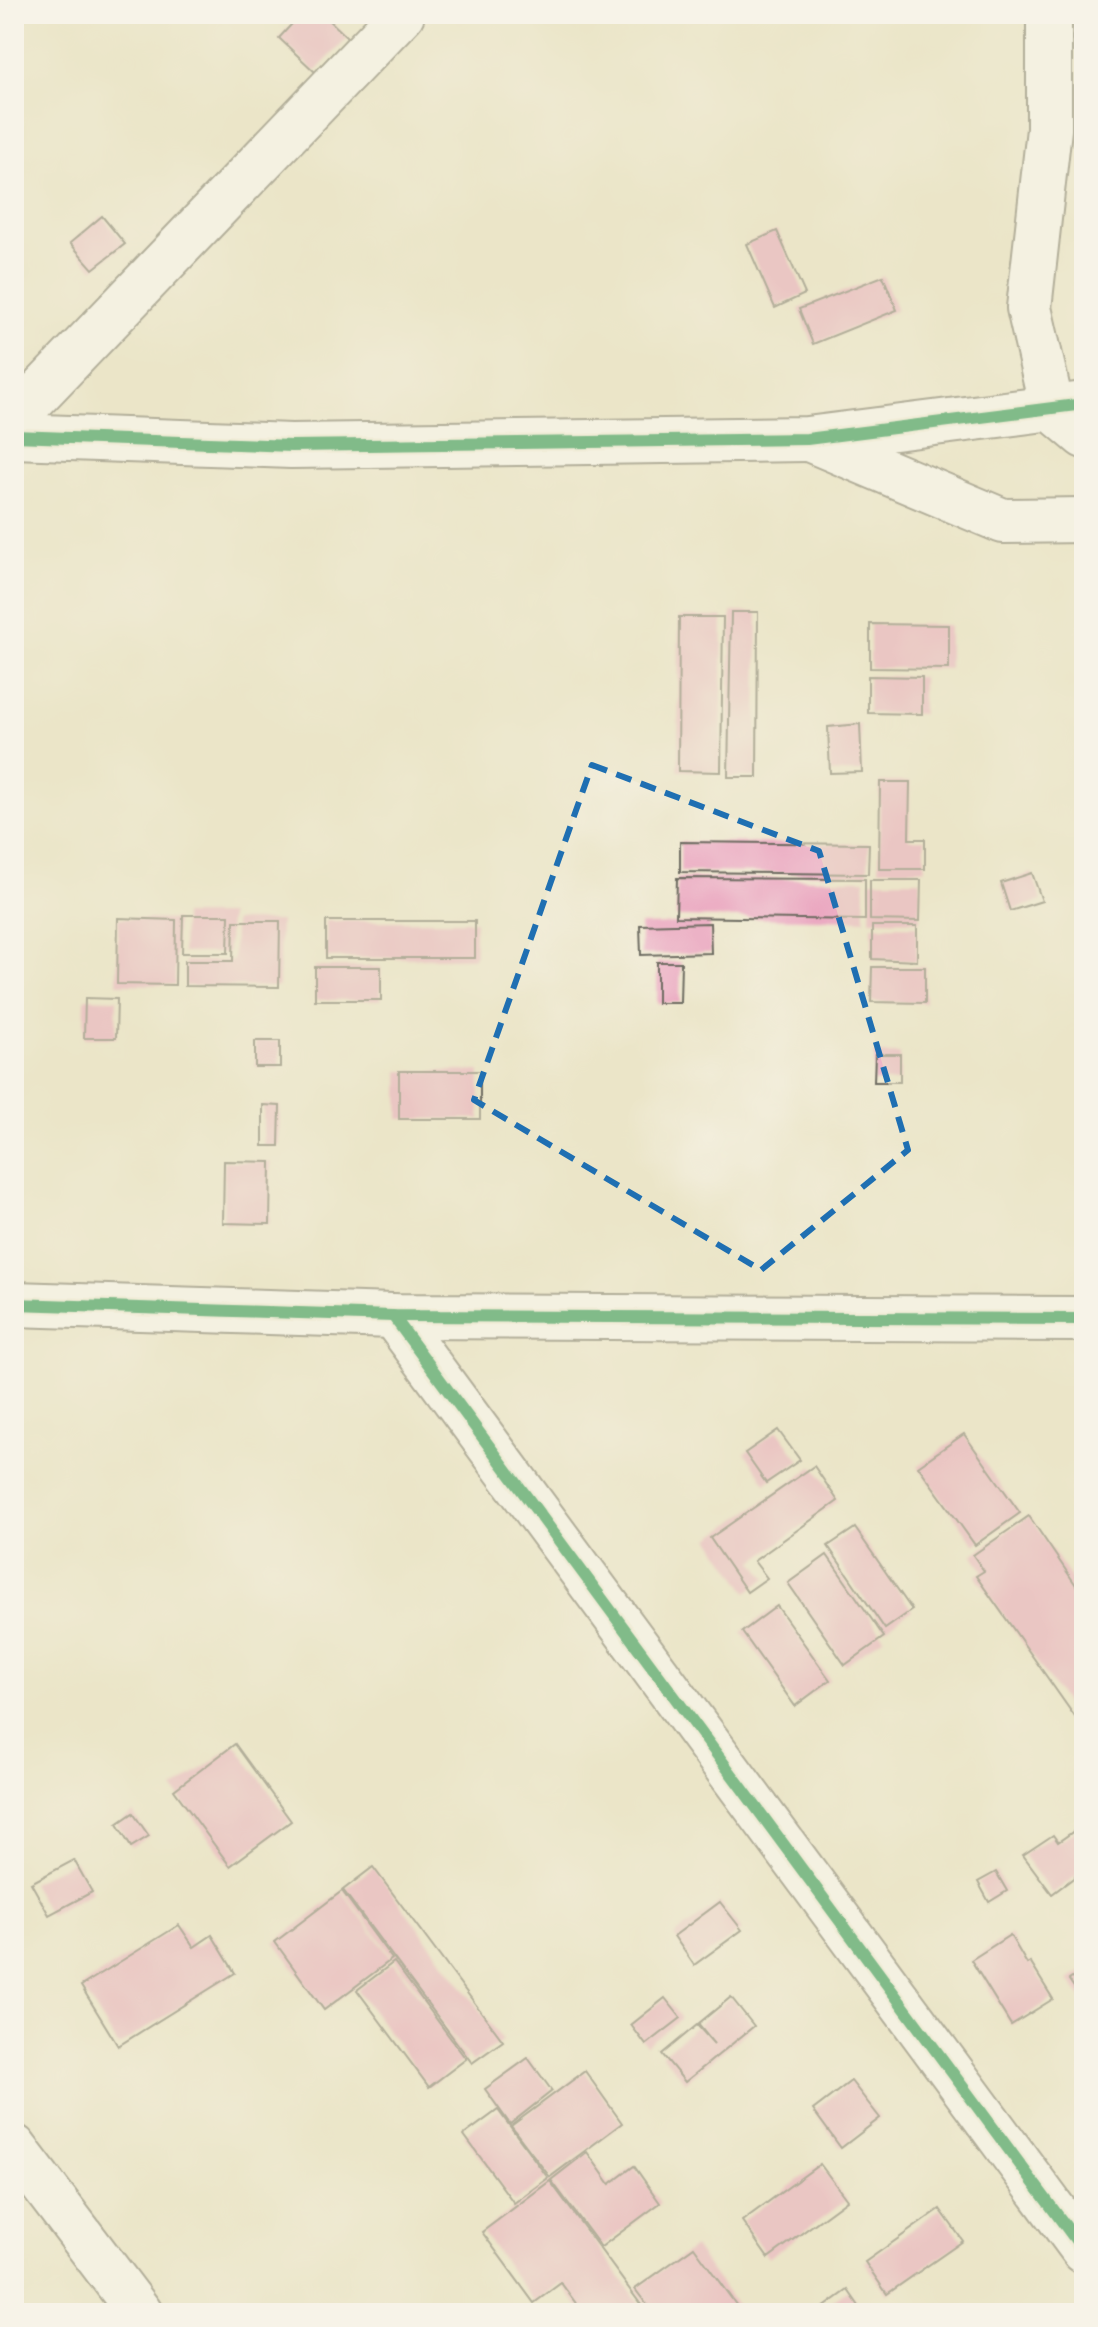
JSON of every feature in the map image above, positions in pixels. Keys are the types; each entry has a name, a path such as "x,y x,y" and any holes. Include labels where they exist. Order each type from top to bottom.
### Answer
{"street":[{"path":"14,419 402,14"},
{"path":"1049,14 1049,129 1029,308 1068,406 1084,436"},
{"path":"14,436 291,446 807,439 1068,406"},
{"path":"807,439 1003,521 1084,520"},
{"path":"14,1304 393,1316 1084,1319"},
{"path":"393,1316 1078,2232"},
{"path":"14,2147 140,2313"}],"highlighted area":[{"path":"592,765 819,851 908,1150 761,1270 474,1100"}],"building":[{"path":"301,14 323,14 348,38 315,72 279,38"},
{"path":"102,216 125,244 93,269 70,243"},
{"path":"777,231 805,294 775,308 747,244"},
{"path":"883,276 897,310 813,344 799,309"},
{"path":"731,612 758,612 757,777 728,777"},
{"path":"679,617 723,617 721,772 678,771"},
{"path":"870,624 949,625 949,669 870,668"},
{"path":"868,676 922,677 922,714 868,713"},
{"path":"860,724 862,772 830,773 828,727"},
{"path":"880,782 910,782 909,839 925,839 925,869 879,869"},
{"path":"680,842 869,844 868,874 680,872"},
{"path":"1032,873 1042,901 1010,911 1001,883"},
{"path":"677,878 865,879 865,920 676,917"},
{"path":"870,880 921,880 920,921 870,920"},
{"path":"183,915 229,915 228,953 182,953"},
{"path":"118,918 176,920 175,985 117,984"},
{"path":"234,921 280,921 279,987 185,986 185,961 233,961"},
{"path":"326,921 475,921 475,958 326,958"},
{"path":"710,923 711,953 641,955 640,925"},
{"path":"872,926 917,926 917,961 872,959"},
{"path":"657,962 681,962 680,1003 657,1003"},
{"path":"315,967 381,967 381,1000 315,1000"},
{"path":"872,967 925,967 925,1003 871,1002"},
{"path":"85,998 117,999 116,1038 84,1038"},
{"path":"255,1041 280,1041 280,1067 255,1067"},
{"path":"875,1054 900,1054 900,1082 874,1082"},
{"path":"399,1071 480,1071 480,1119 399,1119"},
{"path":"263,1105 280,1106 279,1146 263,1146"},
{"path":"224,1161 271,1162 270,1224 223,1223"},
{"path":"778,1430 800,1460 766,1483 745,1453"},
{"path":"964,1434 1020,1513 975,1545 918,1466"},
{"path":"814,1466 838,1501 754,1561 767,1578 747,1592 710,1538"},
{"path":"1029,1516 1084,1597 1084,1721 1080,1724 976,1576 984,1571 973,1555"},
{"path":"855,1528 912,1610 885,1629 828,1546"},
{"path":"827,1555 884,1637 845,1665 788,1583"},
{"path":"777,1606 830,1680 795,1706 742,1632"},
{"path":"235,1744 291,1821 230,1866 174,1790"},
{"path":"133,1813 149,1836 131,1847 117,1824"},
{"path":"1084,1824 1084,1870 1052,1894 1023,1855 1053,1835 1058,1842"},
{"path":"74,1860 92,1892 49,1915 31,1883"},
{"path":"373,1867 503,2041 472,2063 343,1890"},
{"path":"996,1872 1007,1891 989,1902 978,1882"},
{"path":"342,1891 392,1959 324,2010 275,1942"},
{"path":"720,1902 742,1930 694,1965 674,1936"},
{"path":"179,1925 194,1947 212,1935 235,1973 118,2046 81,1986"},
{"path":"1010,1935 1053,1999 1011,2025 971,1960"},
{"path":"394,1962 466,2059 429,2087 357,1990"},
{"path":"1084,1970 1084,2002 1069,1980"},
{"path":"731,1997 754,2026 685,2082 662,2054 697,2025 714,2044 698,2024"},
{"path":"665,1998 681,2018 646,2045 631,2025"},
{"path":"528,2058 552,2091 510,2124 485,2089"},
{"path":"585,2071 622,2123 550,2177 511,2126"},
{"path":"851,2081 880,2118 841,2148 813,2110"},
{"path":"498,2110 548,2178 514,2203 464,2135"},
{"path":"587,2152 610,2184 634,2166 660,2203 601,2247 551,2180"},
{"path":"820,2164 847,2200 768,2258 742,2221"},
{"path":"550,2181 647,2313 583,2313 561,2283 534,2303 482,2232"},
{"path":"940,2209 963,2241 887,2294 865,2262"},
{"path":"694,2247 742,2313 653,2313 635,2289"},
{"path":"848,2290 861,2309 856,2313 816,2313"}],"cycle path":[{"path":"14,436 291,446 807,439 1084,404"},
{"path":"14,1304 393,1316 1084,1319"},
{"path":"393,1316 1084,2251"}]}
